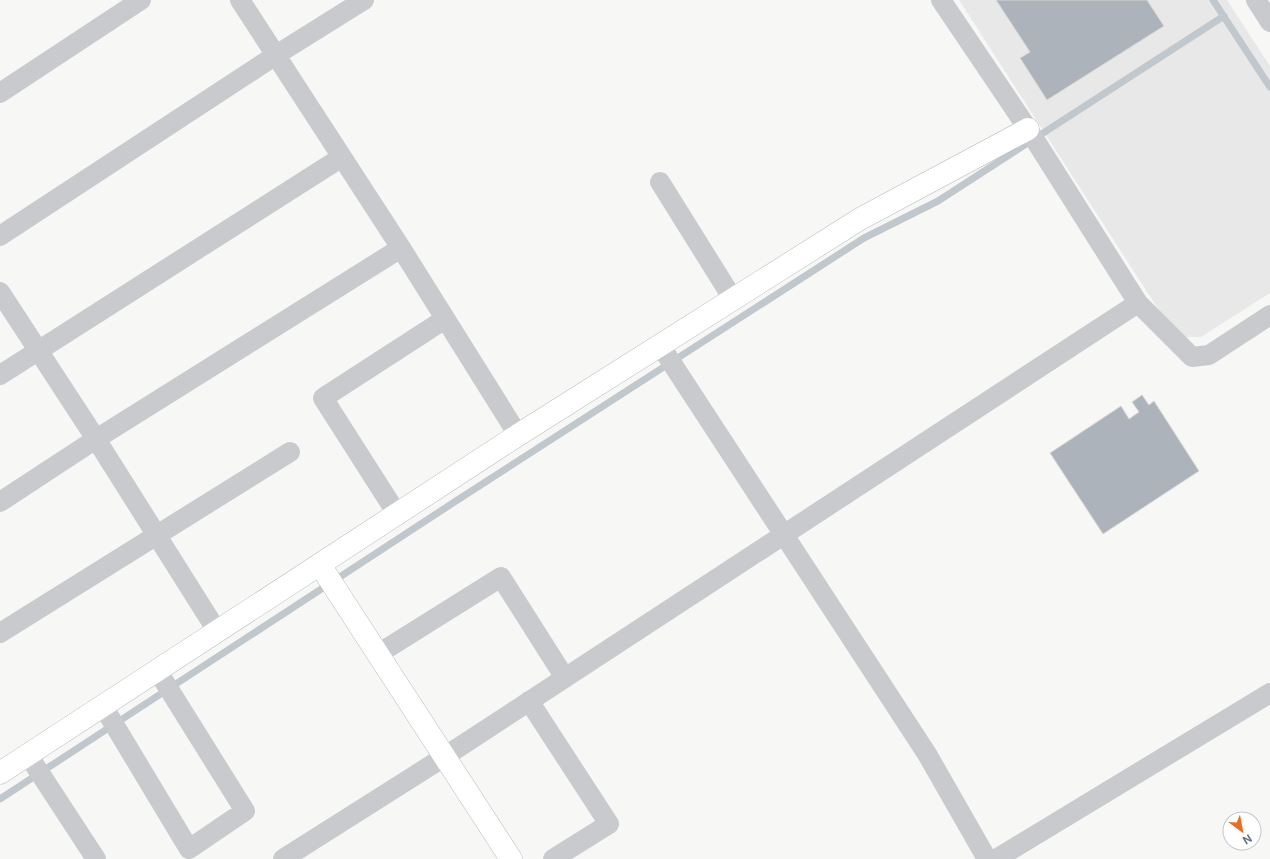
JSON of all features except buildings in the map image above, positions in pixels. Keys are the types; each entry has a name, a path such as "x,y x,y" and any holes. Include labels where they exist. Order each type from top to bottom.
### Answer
{"street":[{"path":"0,93 141,0"},
{"path":"240,0 401,248 518,434"},
{"path":"0,236 276,55 364,0"},
{"path":"942,0 1028,129 1138,303 1192,357 1209,355 1270,315"},
{"path":"1256,0 1270,22"},
{"path":"0,773 518,434 860,219 1028,129"},
{"path":"0,375 342,157"},
{"path":"660,182 733,300"},
{"path":"0,502 96,439 401,248"},
{"path":"0,292 96,439 217,630"},
{"path":"283,859 444,757 1138,303"},
{"path":"397,514 323,398 446,319"},
{"path":"660,345 927,754 987,859"},
{"path":"0,633 290,452"},
{"path":"320,565 511,859"},
{"path":"378,654 501,576 564,678"},
{"path":"103,706 189,849 245,811 157,670"},
{"path":"996,859 1270,693"},
{"path":"529,701 609,824 553,859"},
{"path":"28,755 96,859"}],"shaded area":[{"path":"959,0 1227,0 1270,66 1270,293 1201,337 1183,337 1169,326"}],"waterway":[{"path":"1213,0 1270,87"},
{"path":"0,799 459,499 864,238 938,201 1224,16"}]}
